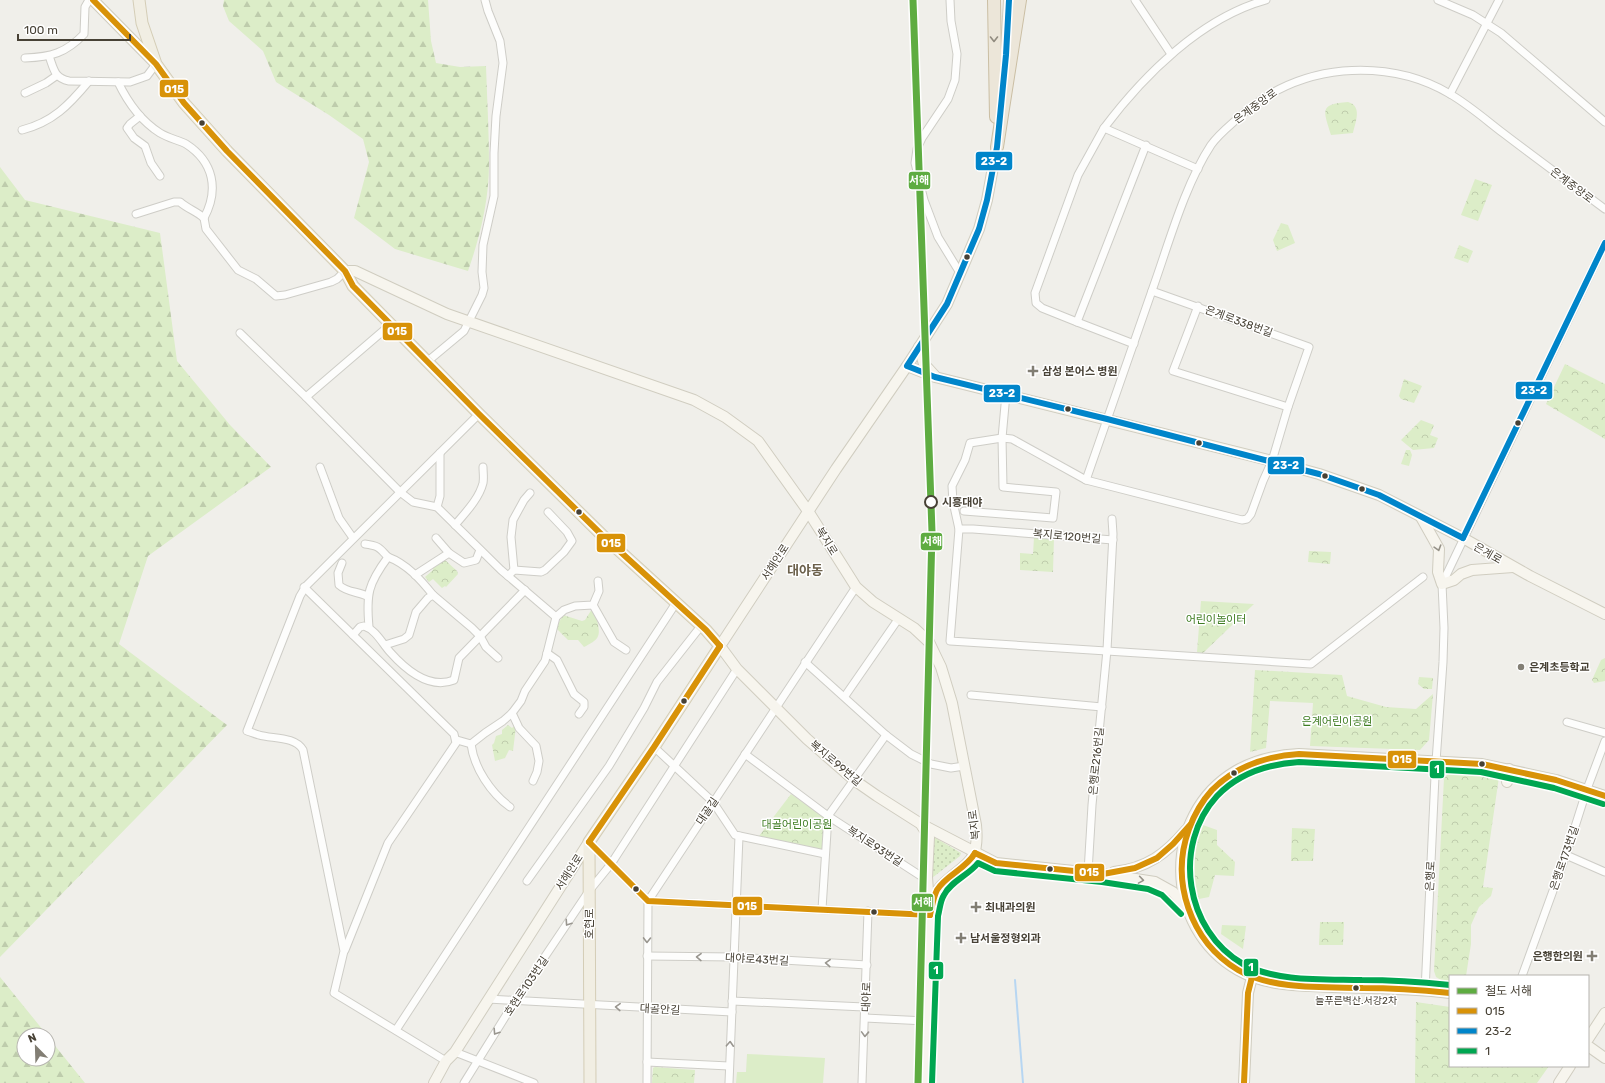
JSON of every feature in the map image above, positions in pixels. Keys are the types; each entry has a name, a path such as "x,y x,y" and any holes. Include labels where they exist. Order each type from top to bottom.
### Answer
{"highway":[{"path":"994,0 997,147"},
{"path":"997,147 1021,0"}],"main road":[{"path":"139,0 142,23 156,64 184,103 227,151 345,270 353,286 390,325 602,535 701,626 720,646"},
{"name":"서해안로","path":"588,842 654,747 720,646"},
{"name":"호현로","path":"588,842 590,891 590,1083"}],"street":[{"path":"25,58 49,56 76,43 84,34 85,8 89,0"},
{"path":"49,56 56,76 62,80 130,82 147,76 156,64 93,0"},
{"path":"428,361 464,331 484,288 482,272 483,245 494,196 496,116 503,69 501,45 488,11 486,0"},
{"path":"950,0 950,21 957,54 955,80 948,99 922,138 917,149 915,163 924,200 938,237 960,273"},
{"name":"서해안로","path":"720,646 808,511 908,366 947,304 979,229 987,200 997,147 1006,55 1009,0"},
{"path":"1136,0 1171,54"},
{"path":"1134,344 1042,308 1036,303 1035,293 1078,175 1104,128 1121,106 1171,54 1226,17 1266,0"},
{"path":"1438,0 1473,15 1501,33 1605,122"},
{"path":"1450,94 1487,25 1498,0"},
{"name":"은계중앙로","path":"1086,480 1179,216 1198,169 1212,144 1227,127 1247,109 1269,93 1290,83 1334,72 1354,70 1394,73 1411,77 1450,94 1605,209"},
{"path":"25,93 46,83 56,76"},
{"path":"22,130 46,122 60,112 89,81"},
{"path":"118,82 126,99 140,116 161,134 186,144 208,166 211,174 212,189 210,206 204,218 206,229 238,270 256,279 276,296 285,296 330,282 337,279 345,270"},
{"path":"140,116 127,128 134,138 145,146 151,163 160,176"},
{"path":"1104,128 1146,145 1198,169"},
{"path":"1077,322 1146,145"},
{"path":"136,214 174,202 180,202 186,208 197,212 204,218"},
{"path":"1442,584 1605,243"},
{"name":"복지로","path":"345,270 355,271 420,302 468,321 694,400 726,417 758,441 808,511 856,587 873,602 914,628 929,642 941,667 952,703 976,825 977,844 975,853 968,864 937,889 930,914 924,1083"},
{"path":"1152,291 1198,306"},
{"name":"은계로338번길","path":"1086,480 1245,520 1252,514 1263,481 1272,461 1308,347 1198,306 1173,371 1288,407"},
{"path":"306,397 390,325"},
{"path":"240,333 400,492 413,502 437,507 508,576 556,617"},
{"path":"919,347 924,364 936,377"},
{"name":"은계로","path":"908,366 936,377 1107,419 1319,474 1379,496 1420,515 1513,567 1605,614"},
{"path":"964,511 1053,518 1056,492 1003,487 1002,438 1006,394"},
{"path":"344,951 303,750 300,746 290,741 259,736 247,731 304,587 314,575 479,414"},
{"path":"1086,480 1012,439 1002,438 970,443 964,464 952,486 953,502 959,529 950,641 1311,664 1423,578"},
{"path":"437,507 440,496 440,453"},
{"path":"320,467 339,518 353,538"},
{"path":"455,525 466,513 478,495 483,483 483,467"},
{"path":"514,570 511,537 514,520 524,500 530,493"},
{"path":"508,576 514,570 541,572 545,570 564,552 572,541 567,532 548,512"},
{"path":"1420,515 1439,547 1440,556 1438,572 1442,584"},
{"path":"1112,519 1113,540"},
{"name":"복지로120번길","path":"959,529 1113,540 1107,650"},
{"path":"436,538 449,553 464,563 476,560 480,550"},
{"path":"365,544 377,546 382,549 388,557 399,561 415,575 433,595 458,615 480,636 486,647 498,658"},
{"path":"415,575 449,553"},
{"path":"388,557 378,570 369,589 367,596 368,627 390,652 416,676 432,682 447,683 454,680 459,658 525,590"},
{"path":"342,563 338,573 338,584 352,593 360,592 367,596"},
{"path":"1442,584 1454,580 1461,574 1472,570 1513,567"},
{"path":"593,605 599,590 598,581"},
{"name":"은행로","path":"1425,991 1436,761 1443,662 1444,628 1442,584"},
{"path":"304,587 454,734 456,740 456,743 388,843 344,951 334,993 446,1061"},
{"name":"대골길","path":"648,900 856,587"},
{"path":"384,645 404,639 409,635 416,612 428,598 433,595"},
{"path":"396,1030 676,603"},
{"path":"510,807 499,799 486,780 472,754 472,744 484,733 504,721 521,701 525,691 545,661 556,617 564,610 575,606 593,605"},
{"path":"593,605 614,642 626,650"},
{"path":"845,696 898,618"},
{"path":"527,881 609,766 644,708 657,682 701,626"},
{"path":"353,635 360,627 368,627"},
{"name":"복지로99번길","path":"720,646 737,669 807,739 854,780 882,800 921,824 975,853"},
{"name":"은행로216번길","path":"1088,872 1092,805 1107,650"},
{"path":"547,653 557,660 574,694 584,702 584,707 579,714"},
{"path":"805,662 845,696 886,735 911,754 931,764 951,768 964,766"},
{"name":"호현로103번길","path":"464,1083 516,1001 590,891 610,864 737,669"},
{"path":"972,695 1102,707"},
{"path":"512,713 519,728 536,746 539,761 534,781"},
{"path":"1567,722 1605,733"},
{"path":"822,908 828,816 886,735"},
{"path":"456,740 472,744"},
{"name":"은행로173번길","path":"1522,975 1605,741"},
{"path":"654,747 713,802 735,836 825,854"},
{"name":"복지로93번길","path":"745,754 828,816 927,880"},
{"path":"1449,994 1425,991 1283,985 1252,977 1230,965 1210,947 1194,925 1187,908 1183,891 1180,868 1184,844 1189,827 1203,802 1219,784 1241,768 1269,758 1299,754 1482,764 1556,780 1605,796"},
{"path":"1506,782 1509,769"},
{"path":"588,842 648,900 930,914 927,880 929,838 928,833 921,824"},
{"path":"1103,874 1135,868 1157,858 1168,850 1189,827"},
{"path":"729,1083 739,836"},
{"name":"서해안로","path":"434,1083 446,1061 455,1052 588,842"},
{"path":"975,853 996,863 1088,872 1150,881 1173,892 1187,908"},
{"path":"1566,855 1605,872"},
{"path":"647,1083 648,900"},
{"name":"대야로","path":"862,1083 868,911"},
{"name":"대야로43번길","path":"647,956 734,957 867,965"},
{"path":"1244,1083 1248,993 1252,977"},
{"path":"488,999 589,1006"},
{"path":"732,1001 864,1007"},
{"name":"대골안길","path":"589,1006 732,1012"},
{"path":"1589,1037 1605,1013"},
{"path":"865,1018 926,1021"},
{"path":"1589,1047 1605,1058"},
{"path":"455,1052 534,1083"},
{"path":"647,1062 730,1066"},
{"path":"1559,1083 1569,1067"}],"green space":[{"path":"224,0 428,0 431,41 436,63 460,67 486,66 489,178 486,205 480,232 468,271 395,249 354,218 369,162 363,139 329,115 276,82 263,51 229,21 223,6"},
{"path":"1348,102 1353,104 1357,111 1353,133 1331,135 1325,115 1326,110 1332,105"},
{"path":"0,167 25,200 160,233 177,361 230,425 271,467 148,556 119,644 227,725 0,957"},
{"path":"1475,179 1492,185 1478,221 1461,215"},
{"path":"1281,223 1288,225 1295,243 1277,251 1273,240"},
{"path":"1459,245 1473,251 1468,263 1454,258"},
{"path":"1565,364 1605,384 1605,439 1546,404"},
{"path":"1404,379 1422,386 1414,403 1401,399 1399,396"},
{"path":"1421,420 1434,425 1430,435 1438,438 1434,448 1413,450 1401,440"},
{"path":"1406,450 1410,450 1412,455 1409,466 1401,464"},
{"path":"1034,537 1054,537 1053,572 1020,570 1020,553 1033,554"},
{"path":"1309,551 1331,552 1330,564 1308,562"},
{"path":"445,560 457,571 458,574 446,587 445,586 442,588 433,579 429,582 425,577 433,570 433,567"},
{"name":"어린이놀이터","path":"1201,601 1254,604 1203,653 1197,652"},
{"path":"592,609 597,618 599,633 597,639 588,645 584,647 578,640 568,640 556,628 563,615 582,621 585,620"},
{"path":"1605,658 1605,681 1594,683 1592,680 1601,660"},
{"name":"은계어린이공원","path":"1255,670 1342,675 1347,696 1386,707 1416,709 1433,694 1429,740 1420,750 1310,746 1313,703 1270,701 1266,748 1250,752"},
{"path":"1419,677 1433,678 1432,689 1424,689 1418,684"},
{"path":"508,725 512,728 515,725 516,726 513,751 509,750 505,758 495,761 492,745 496,736 502,734 502,730"},
{"path":"1450,772 1499,777 1483,887 1493,888 1491,896 1479,907 1471,925 1471,944 1466,975 1449,975 1449,982 1436,977 1434,971 1444,778"},
{"name":"대골어린이공원","path":"791,794 824,817 823,850 821,852 759,836"},
{"path":"1200,824 1217,830 1217,845 1235,862 1234,876 1215,875 1209,897 1194,900 1190,871 1192,852"},
{"path":"1292,828 1315,829 1313,861 1291,861"},
{"path":"934,837 961,853 960,856 932,878 933,839"},
{"path":"1320,922 1344,922 1343,945 1319,945"},
{"path":"1222,925 1246,926 1243,949 1221,934"},
{"path":"0,977 41,1027 16,1027 16,1067 56,1067 56,1047 85,1083 0,1083"},
{"path":"1416,1002 1449,1007 1449,1067 1548,1067 1537,1083 1415,1083"},
{"path":"747,1054 825,1058 823,1083 736,1083 737,1072 746,1072"},
{"path":"1510,1067 1537,1067 1534,1076"},
{"path":"653,1068 695,1070 694,1083 652,1083"}],"waterway":[{"path":"1015,980 1023,1083"}],"rail line":[{"name":"서해","path":"913,0 932,532 918,1083"}],"transit line":[{"name":"015","path":"93,0 156,64 184,103 227,151 345,271 353,286 479,414 602,535 706,630 720,646"},
{"name":"23-2","path":"1009,0 1006,55 997,147 987,200 979,229 947,304 907,366 935,377 1107,419 1319,474 1379,495 1463,538"},
{"name":"23-2","path":"1463,538 1605,243"},
{"name":"015","path":"589,842 654,747 720,646"},
{"name":"015","path":"1449,993 1396,989 1315,987 1282,984 1266,981 1252,976 1238,970 1221,958 1207,943 1196,926 1188,908 1183,889 1182,869 1184,849 1189,829 1193,819 1208,794 1231,775 1252,764 1275,757 1299,754 1482,764 1556,780 1605,796"},
{"name":"1","path":"1449,985 1417,982 1285,977 1256,970 1243,964 1223,949 1208,931 1197,909 1191,886 1190,862 1194,838 1203,816 1217,796 1235,781 1255,771 1277,765 1299,762 1481,772 1554,788 1603,804"},
{"name":"015","path":"975,853 996,863 1103,874 1135,868 1157,858 1173,844 1190,825"},
{"name":"015","path":"589,842 648,901 930,915"},
{"name":"015","path":"930,915 937,890 945,880 967,863 975,853"},
{"name":"1","path":"932,1083 938,916 940,905 947,890 978,863 995,871 1102,882 1148,889 1162,895 1181,914"},
{"name":"015","path":"1244,1083 1248,993 1252,977"}],"place":[{"name":"삼성 본어스 병원","path":"1033,371"},
{"name":"시흥대야","path":"931,502"},
{"name":"은계초등학교","path":"1521,667"},
{"name":"최내과의원","path":"976,907"},
{"name":"남서울정형외과","path":"961,938"},
{"name":"은행한의원","path":"1592,956"},
{"name":"늘푸른벽산.서강2차","path":"1356,988"}],"district":[{"name":"대야동","path":"805,570"}]}
